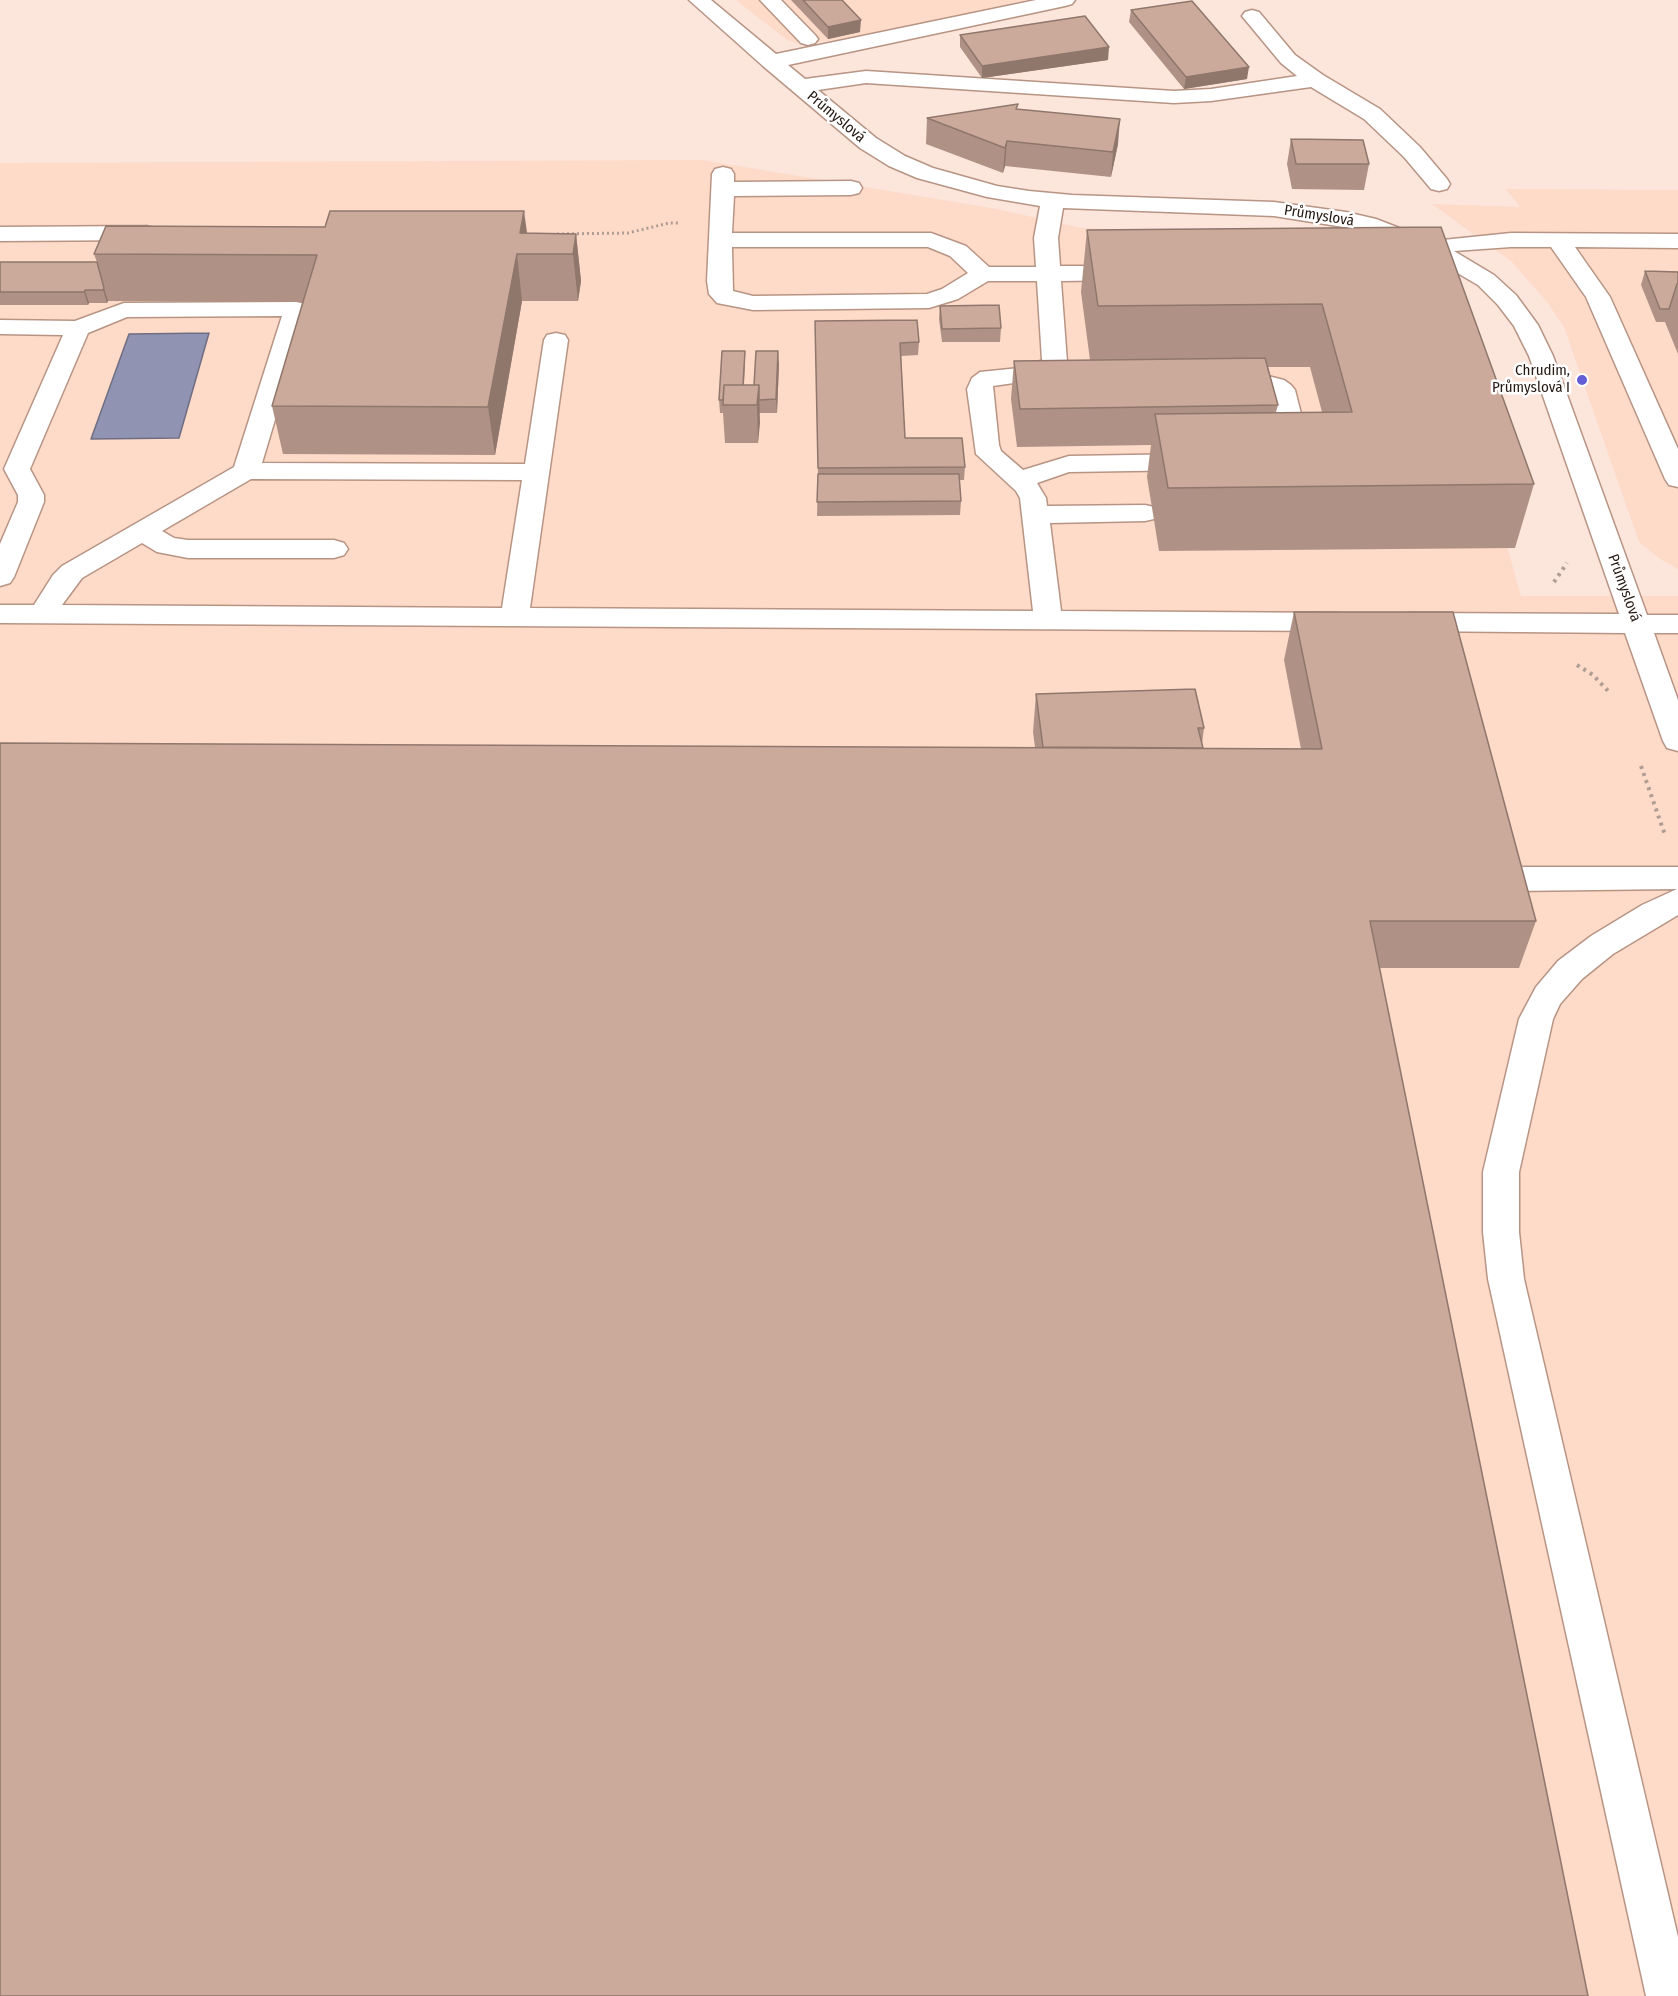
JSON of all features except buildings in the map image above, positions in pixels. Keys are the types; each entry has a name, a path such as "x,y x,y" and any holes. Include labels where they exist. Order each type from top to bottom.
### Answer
{"street":[{"name":"Průmyslová","path":"699,0 868,143 897,161 925,173 995,192 1053,200 1274,209 1312,213 1376,226 1431,248 1486,280 1507,300 1526,325 1541,356 1678,741"},
{"path":"770,0 808,39"},
{"path":"978,0 994,15"},
{"path":"770,62 1065,0"},
{"path":"1252,16 1288,59 1316,80 1372,114 1406,146 1438,184"},
{"path":"799,86 866,77 1174,98 1316,80"},
{"path":"851,188 723,182 719,281 722,294 726,298 744,302 929,301 950,294 983,274 1145,273"},
{"path":"1048,620 1033,498 1020,480 989,454 981,383 989,377 1060,371 1055,362 1047,230 1053,200"},
{"path":"721,231 931,240 958,251 983,274"},
{"path":"0,234 164,233"},
{"path":"1557,239 1598,297 1678,479"},
{"path":"1431,248 1482,241 1557,239 1678,241"},
{"path":"0,327 78,328 124,310 296,309 246,471"},
{"path":"0,577 31,502 31,495 17,469 78,328"},
{"path":"515,616 556,340"},
{"path":"1200,384 1264,383 1275,385 1282,390 1296,453 1285,459 1267,460"},
{"path":"1020,480 1069,464 1220,461"},
{"path":"43,613 63,581 72,572 246,471 536,472"},
{"path":"1035,515 1145,513"},
{"path":"143,531 167,546 188,549 334,549"},
{"path":"0,614 1678,624"},
{"path":"1636,624 1678,631"},
{"path":"1513,879 1678,878"},
{"path":"1669,1996 1506,1279 1501,1232 1501,1172 1536,1019 1548,996 1570,970 1602,945 1653,913 1678,901"}],"path":[{"path":"550,234 628,233 669,223 721,231"},
{"path":"1568,559 1563,571 1552,583 1521,596 1539,654 1575,664 1593,675 1617,701"},
{"path":"1639,760 1666,838"}],"shaded area":[{"path":"736,0 1028,0 846,39 800,44 787,40"},
{"path":"702,160 997,209 1081,228 1291,238 1434,286 1521,596 1678,596 1678,1996 0,1996 0,163"},
{"path":"1506,189 1678,190 1678,569 1660,559 1639,542 1564,327 1547,302 1512,262 1432,204 1520,207"}],"water":[{"path":"209,333 179,438 91,439 129,334"}],"place":[{"name":"Chrudim, Průmyslová I","path":"1582,380"}]}
